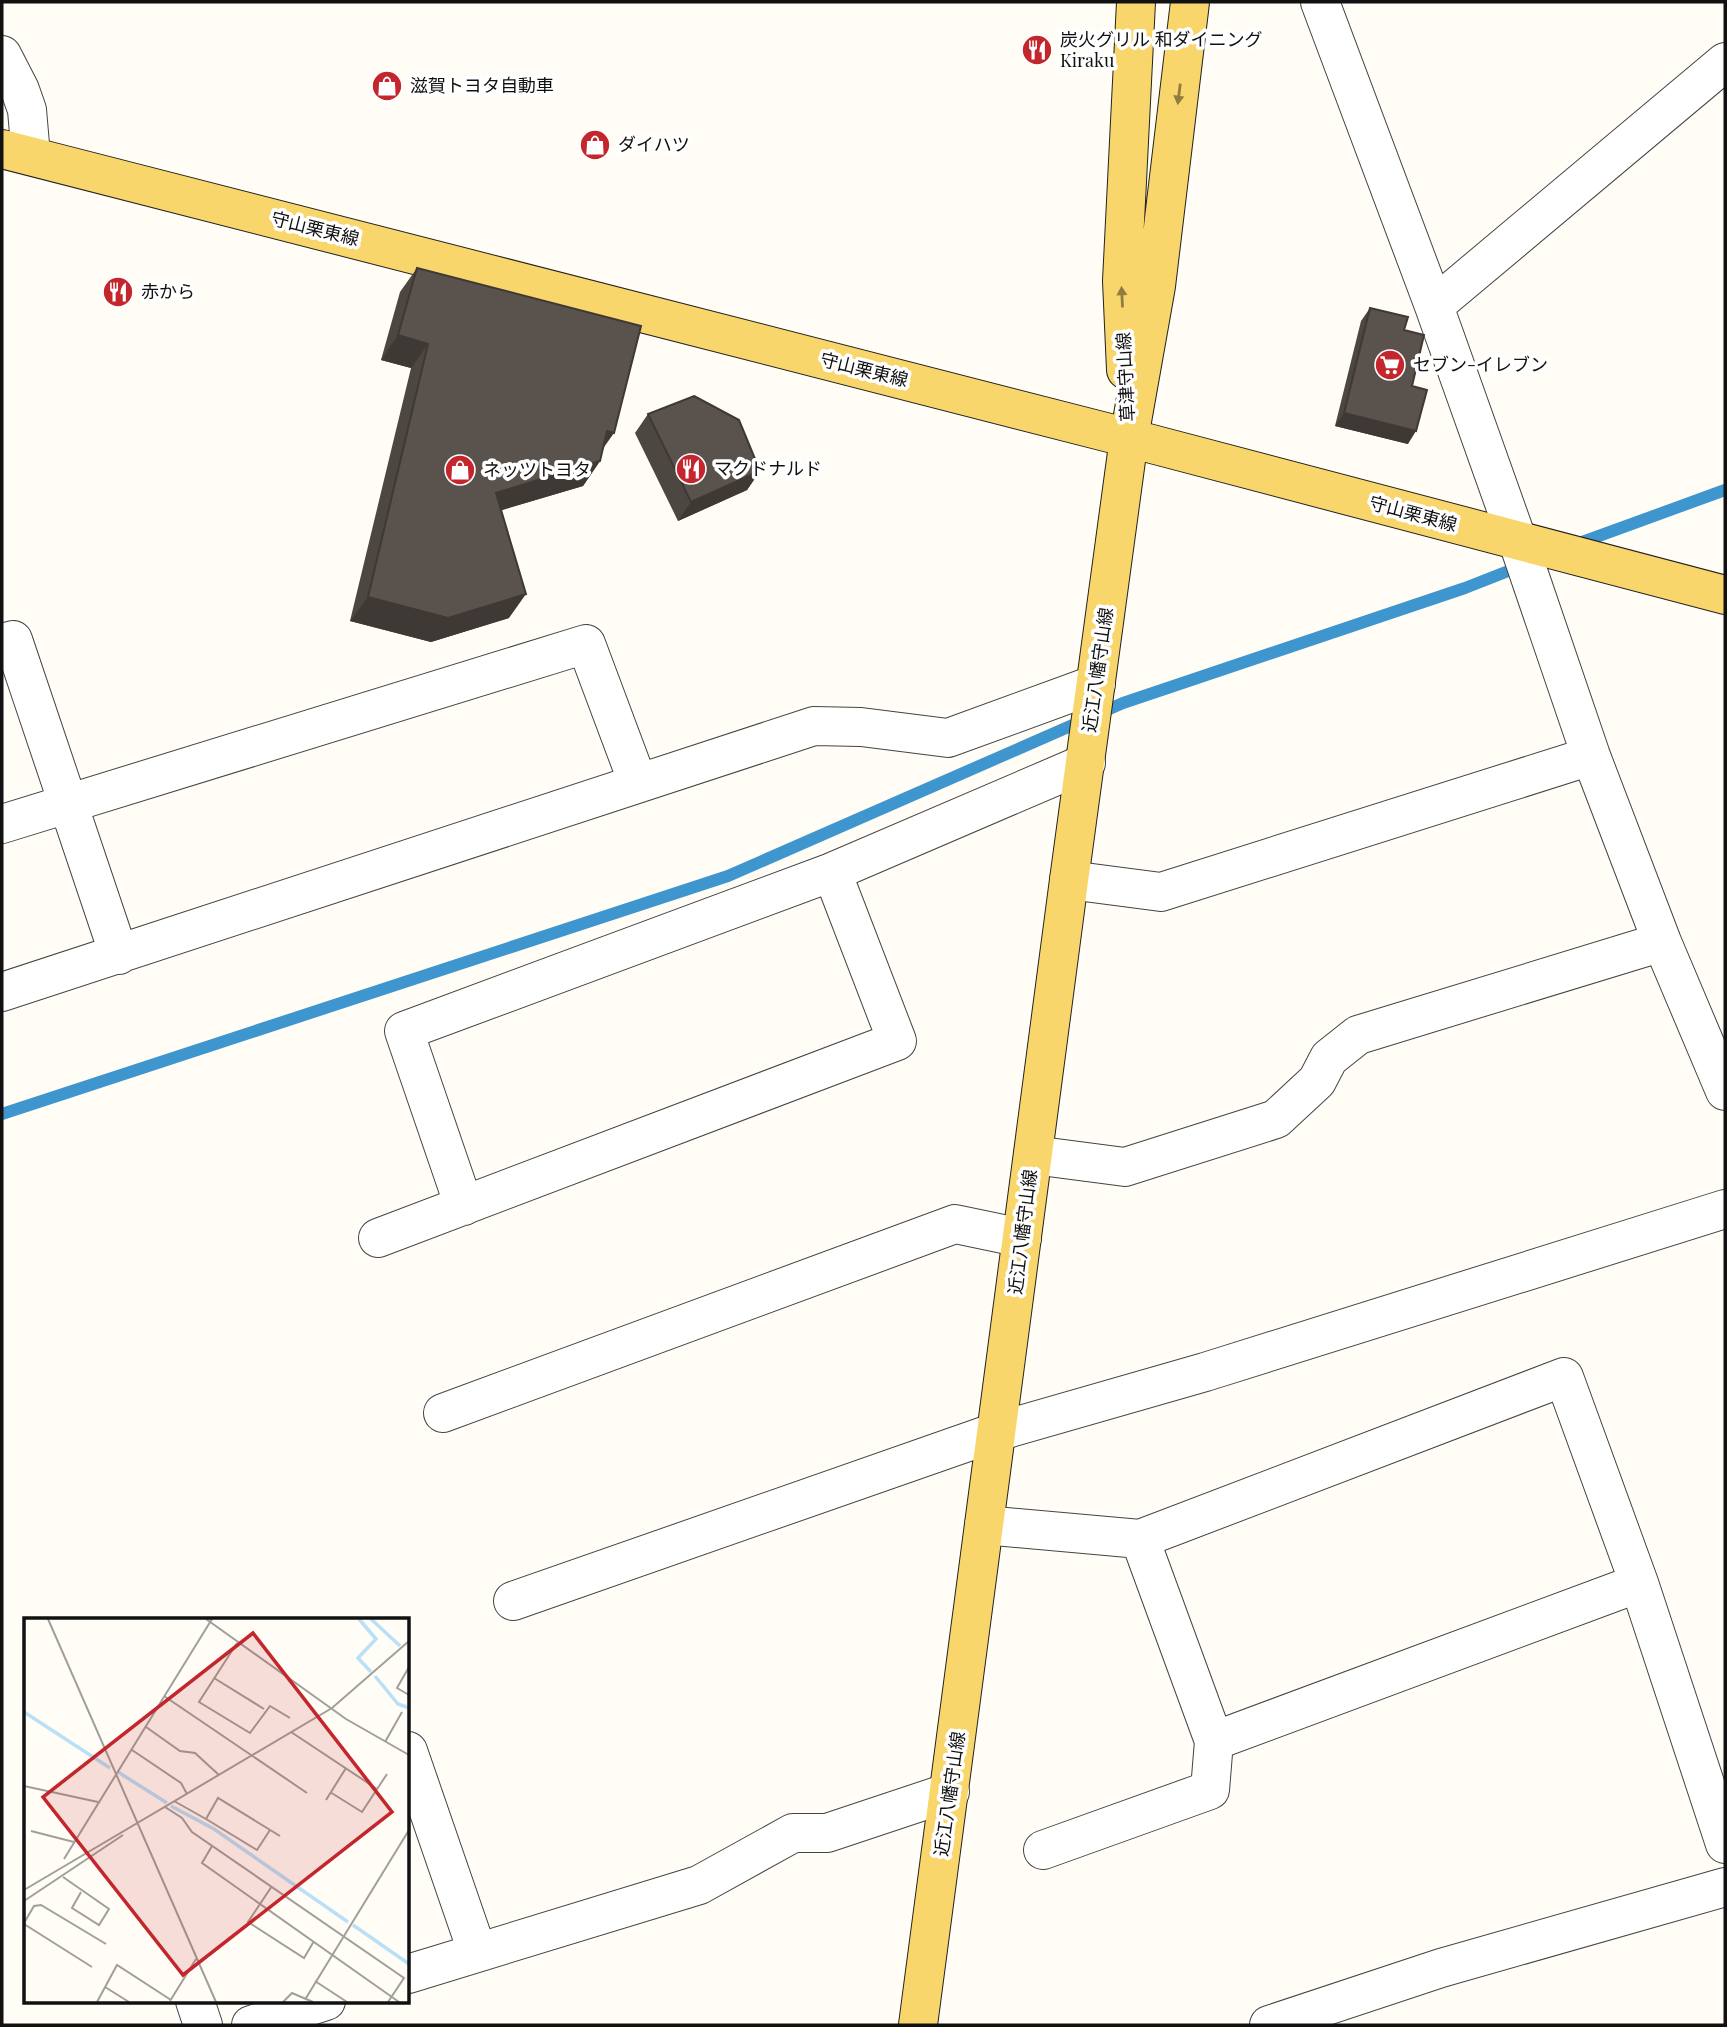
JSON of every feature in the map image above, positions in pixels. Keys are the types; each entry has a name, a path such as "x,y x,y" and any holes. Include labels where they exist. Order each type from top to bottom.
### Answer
{"main road":[{"name":"草津守山線","path":"1129,438 1122,281 1136,2"},
{"name":"草津守山線","path":"1129,438 1156,286 1190,2"},
{"name":"守山栗東線","path":"17,152 1129,438 1725,595"},
{"name":"近江八幡守山線","path":"918,2025 1129,438"}],"street":[{"path":"1320,2 1434,306 1591,757 1662,942 1725,1091"},
{"path":"2,55 27,110 17,152"},
{"path":"1434,306 1725,62"},
{"path":"2,643 13,640 119,955"},
{"path":"2,824 586,644 638,783"},
{"path":"2,992 814,726 861,727 948,738 1096,684"},
{"path":"1069,880 1161,892 1591,757"},
{"path":"464,1206 404,1031 832,872 1086,763"},
{"path":"378,1238 897,1041 832,872"},
{"path":"1033,1155 1125,1167 1276,1119 1317,1081 1329,1058 1358,1035 1662,942"},
{"path":"513,1601 996,1432 1205,1372 1725,1209"},
{"path":"443,1413 955,1224 1023,1238"},
{"path":"984,1525 1140,1539 1564,1377 1639,1583 1725,1844"},
{"path":"1043,1850 1210,1790 1214,1741 1140,1539"},
{"path":"1214,1741 1639,1583"},
{"path":"410,1757 477,1951"},
{"path":"410,1973 699,1885 793,1833 827,1833 950,1792"},
{"path":"1269,2025 1441,1968 1725,1886"},
{"path":"195,2002 203,2025"},
{"path":"251,2025 323,2002"}],"building":[{"path":"417,268 641,326 614,433 607,431 600,461 496,493 526,594 448,618 368,597 428,344 398,335"},
{"path":"1370,308 1408,317 1404,330 1424,335 1412,386 1427,390 1416,431 1344,413"},
{"path":"694,396 739,420 760,471 691,502 648,414"}],"waterway":[{"path":"1574,545 1725,490"},
{"path":"2,1114 728,876 1123,703 1465,588 1521,566"}],"place":[{"name":"炭火グリル 和ダイニング Kiraku","path":"1037,50"},
{"name":"滋賀トヨタ自動車","path":"387,86"},
{"name":"ダイハツ","path":"595,145"},
{"name":"赤から","path":"118,292"},
{"name":"セブン-イレブン","path":"1390,365"},
{"name":"マクドナルド","path":"691,469"},
{"name":"ネッツトヨタ","path":"460,470"}]}
